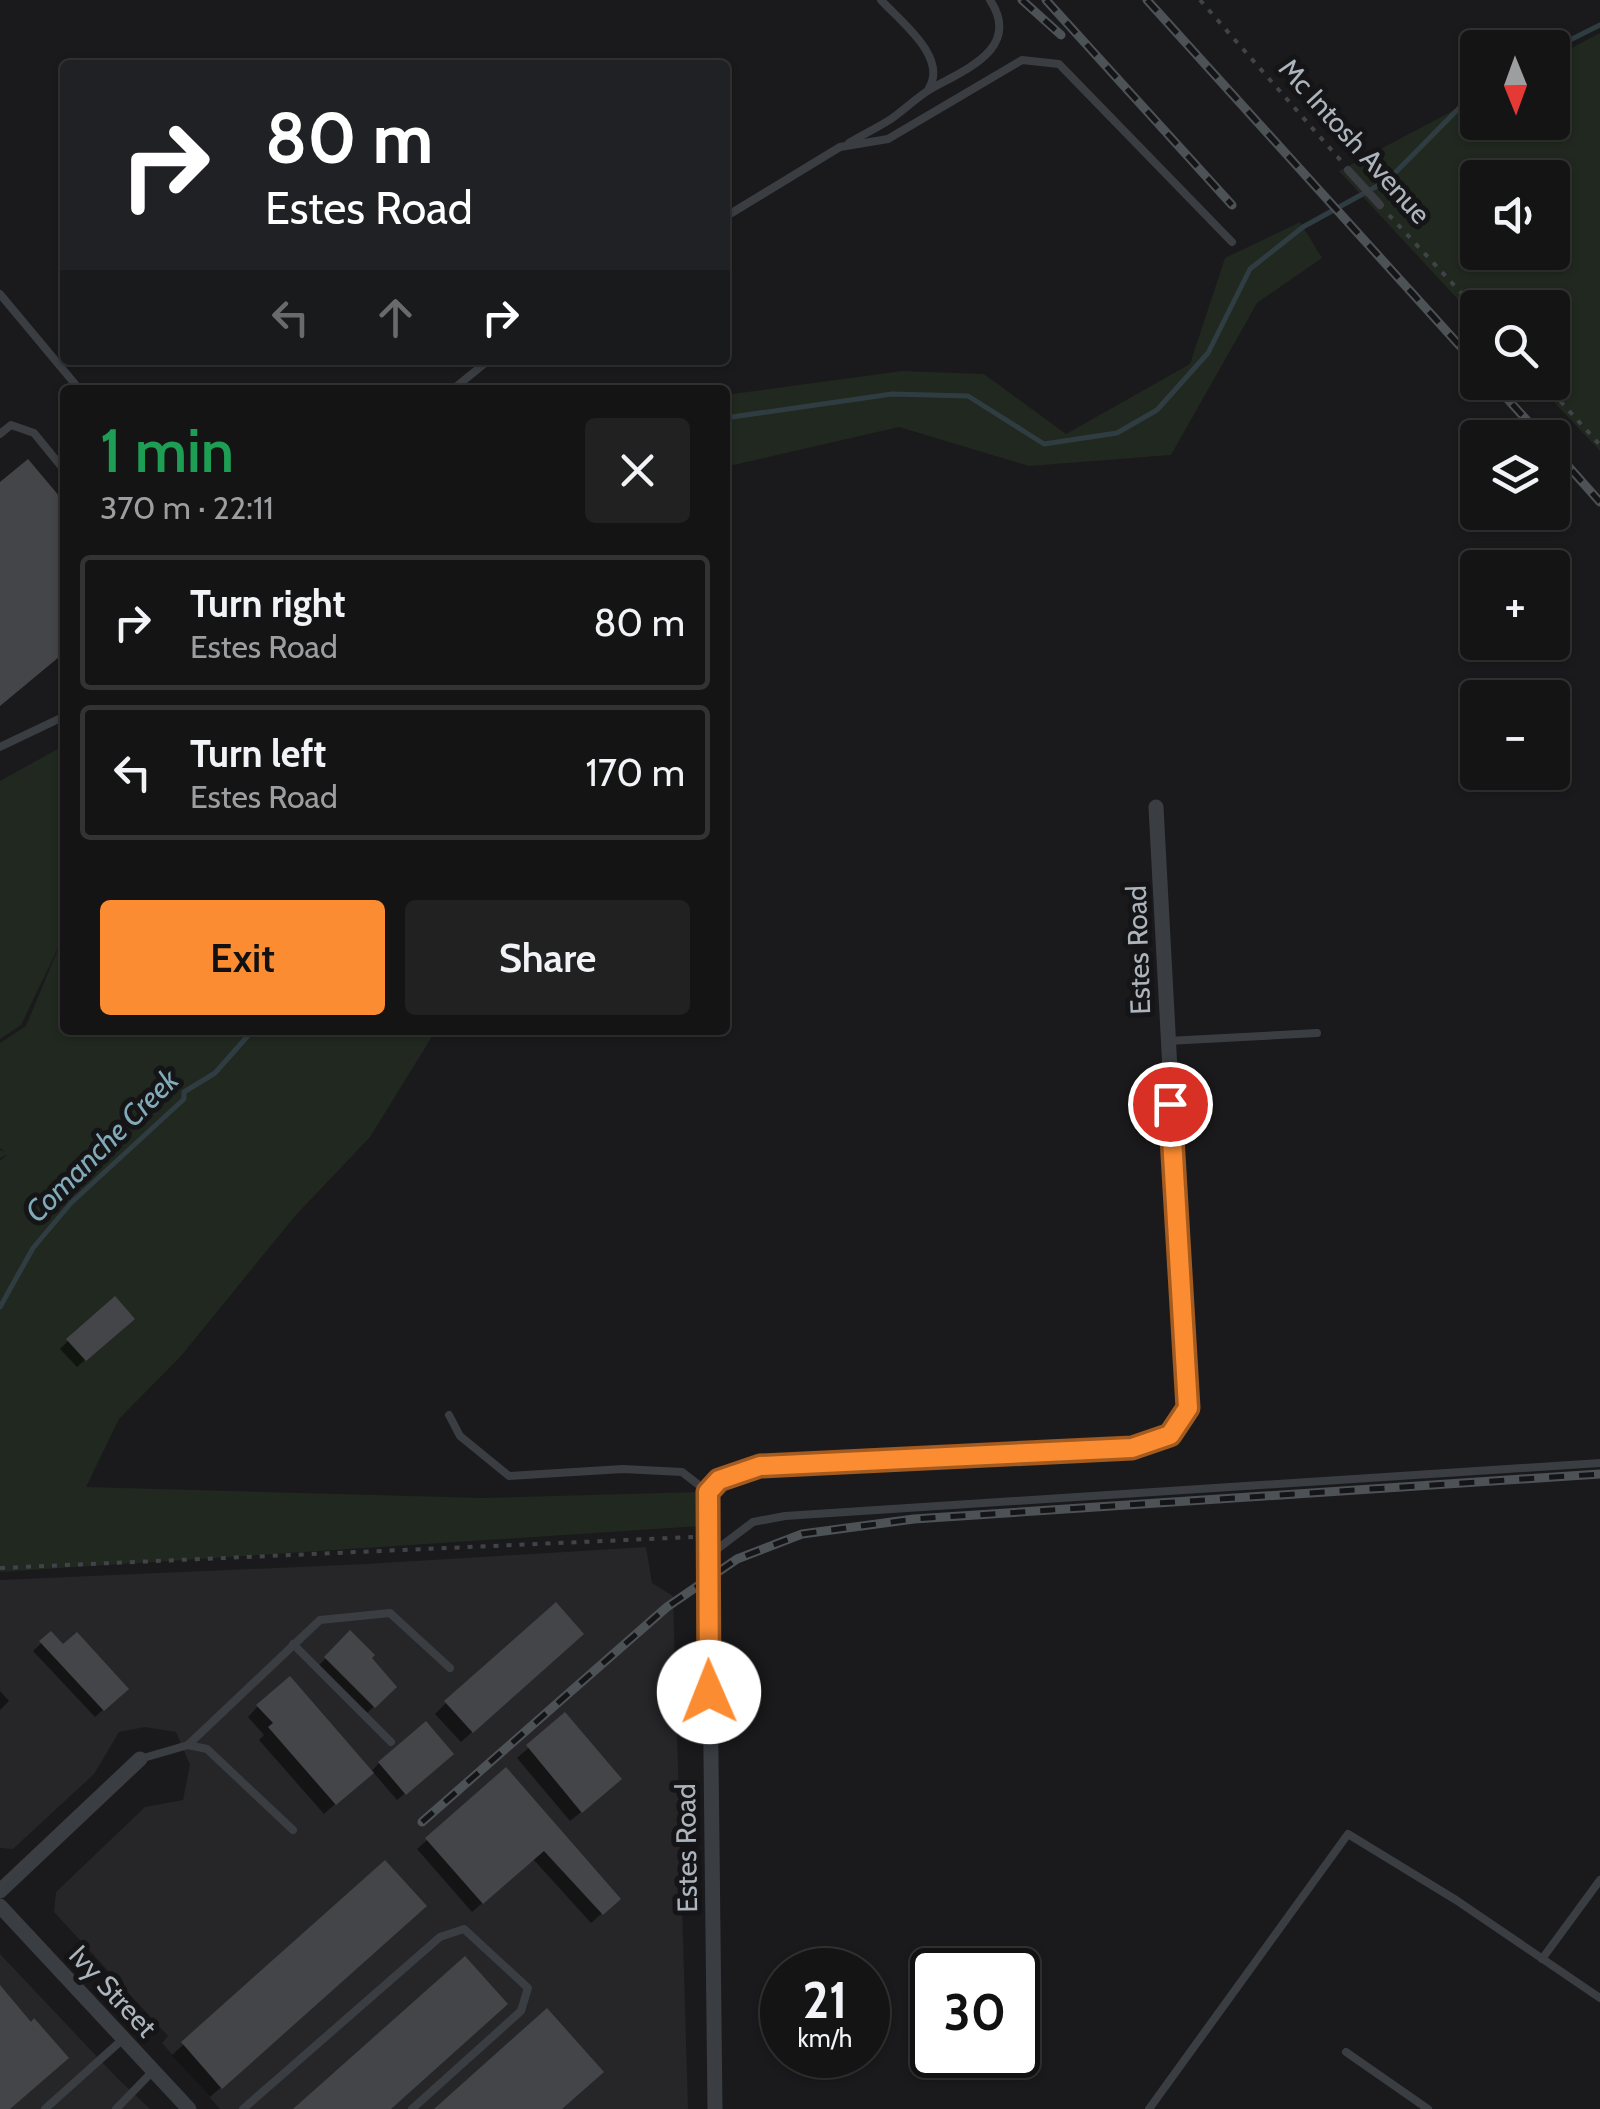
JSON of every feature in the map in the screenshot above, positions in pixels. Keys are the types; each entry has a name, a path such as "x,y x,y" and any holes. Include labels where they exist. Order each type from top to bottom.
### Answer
{"street":[{"name":"Estes Road","path":"715,2109 708,1492 719,1480 760,1466 1132,1448 1170,1435 1188,1408 1156,807"},
{"path":"0,1892 140,1760"},
{"name":"Ivy Street","path":"0,1906 189,2109"}],"lane":[{"path":"881,0 930,54 934,80 927,91"},
{"path":"730,214 890,120 927,91 978,65 991,50 998,31 996,10 990,0"},
{"path":"840,147 888,138 1022,60 1060,64 1232,242"},
{"name":"Mc Intosh Avenue","path":"1348,170 1380,205"},
{"path":"0,294 76,385"},
{"path":"458,385 482,365"},
{"path":"0,434 11,425 34,433 60,465"},
{"path":"0,747 60,718"},
{"path":"1166,1041 1317,1033"},
{"path":"448,1415 460,1436 508,1476 623,1469 682,1472 708,1492"},
{"path":"707,1557 753,1522 785,1516 1600,1463"},
{"path":"140,1760 188,1745 320,1620 390,1614 450,1668"},
{"path":"292,1644 391,1742"},
{"path":"188,1745 207,1749 294,1830"},
{"path":"1149,2109 1348,1834 1456,1900 1600,1998"},
{"path":"1542,1959 1600,1880"},
{"path":"243,2109 440,1936 464,1929 528,1988 521,2011 412,2109"},
{"path":"45,2109 123,2039"},
{"path":"1346,2052 1428,2109"},
{"path":"116,2109 153,2071"}],"path":[{"name":"Mc Intosh Avenue","path":"1200,0 1348,170"},
{"name":"Mc Intosh Avenue","path":"1380,205 1460,292"},
{"path":"1560,400 1600,444"},
{"path":"0,1568 708,1536"}],"shaded area":[{"path":"1600,33 1600,451 1552,400 1570,400 1570,290 1460,290 1460,302 1339,171 1460,107 1460,140 1570,140 1570,49"},
{"path":"1300,222 1322,258 1257,303 1171,455 1029,466 899,427 730,466 730,394 902,371 984,374 1066,434 1190,364 1225,258"},
{"path":"60,748 60,944 21,1025 0,1039 0,781"},
{"path":"60,944 60,1035 433,1035 370,1137 295,1216 181,1356 119,1419 86,1487 484,1498 698,1492 701,1526 0,1572 0,1161 8,1154 0,1158 0,1150 5,1152 0,1148 0,1043 26,1026"},
{"path":"646,1547 652,1583 673,1596 688,2109 220,2109 162,2043 168,2036 54,1912 56,1892 145,1807 183,1800 190,1765 176,1732 145,1727 119,1732 94,1774 13,1849 0,1848 0,1580"},
{"path":"0,1954 119,2080 150,2109 0,2109"}],"building":[{"path":"28,459 60,497 60,656 0,706 0,482"},
{"path":"115,1296 135,1319 86,1361 66,1339"},
{"path":"556,1602 584,1634 473,1733 444,1701"},
{"path":"350,1630 375,1655 372,1658 397,1687 375,1708 324,1657"},
{"path":"51,1631 63,1644 77,1632 129,1689 104,1711 39,1641"},
{"path":"290,1676 374,1773 336,1805 268,1727 273,1723 256,1705"},
{"path":"565,1712 622,1779 582,1813 526,1745"},
{"path":"426,1721 454,1754 406,1795 378,1762"},
{"path":"506,1767 621,1899 603,1915 544,1851 483,1904 425,1838"},
{"path":"385,1860 427,1906 222,2089 181,2042"},
{"path":"465,1956 508,2004 391,2109 293,2109"},
{"path":"0,1985 69,2058 10,2109 0,2109"},
{"path":"547,2008 604,2072 562,2109 434,2109"}],"waterway":[{"name":"Comanche Creek","path":"1570,40 1600,25"},
{"name":"Comanche Creek","path":"730,417 892,394 968,396 1044,444 1117,433 1157,410 1208,353 1250,269 1303,227 1388,180 1460,107"},
{"name":"Comanche Creek","path":"0,1307 33,1248 71,1203 184,1099 184,1092 215,1073 249,1035"}],"railway":[{"path":"1022,0 1061,35"},
{"path":"1046,0 1232,205"},
{"path":"1147,0 1460,346"},
{"path":"1508,400 1527,420"},
{"path":"1570,468 1600,502"},
{"path":"422,1822 667,1607 737,1559 802,1534 914,1519 1600,1474"}],"route":[{"path":"709,1692 708,1492 719,1480 760,1466 1132,1448 1170,1435 1188,1408 1170,1104"}]}
